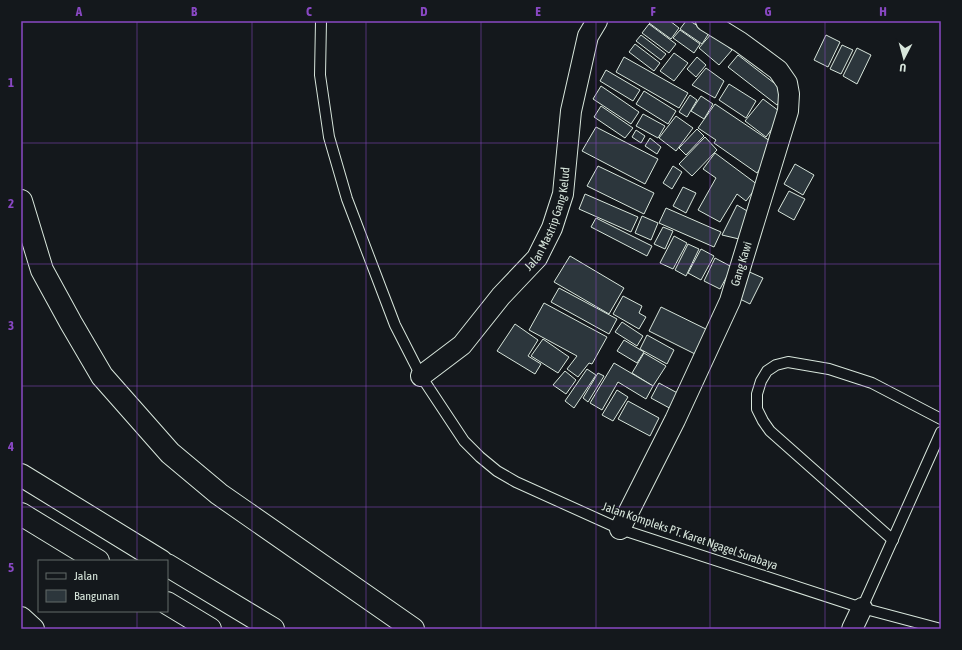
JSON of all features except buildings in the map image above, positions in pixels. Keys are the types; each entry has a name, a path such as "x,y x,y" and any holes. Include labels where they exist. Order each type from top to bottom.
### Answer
{"highway":[{"path":"21,201 42,270 102,376 170,453 219,494 413,629"},
{"path":"21,475 159,560"},
{"path":"21,514 96,560"},
{"path":"168,565 273,629"},
{"path":"168,604 210,629"},
{"path":"21,618 33,629"}],"street":[{"name":"Jalan Mastrip Gang Kelud","path":"421,376 462,345 501,296 537,258 552,228 563,194 571,110 588,36 597,21"},
{"name":"Gang Kawi","path":"620,529 675,420 730,301 788,111 789,94 787,83 778,70 740,42 706,21"},
{"path":"852,629 862,608"}],"lane":[{"name":"Jalan Kompleks PT. Karet Ngagel Surabaya","path":"321,21 320,75 329,137 345,192 395,325 421,376 464,441 480,457 498,471 516,482 620,529 862,608 941,629"},
{"path":"893,540 770,431 763,421 758,409 757,394 761,381 767,371 776,365 788,362 829,369 872,383 941,419"},
{"path":"862,608 941,432"}]}
